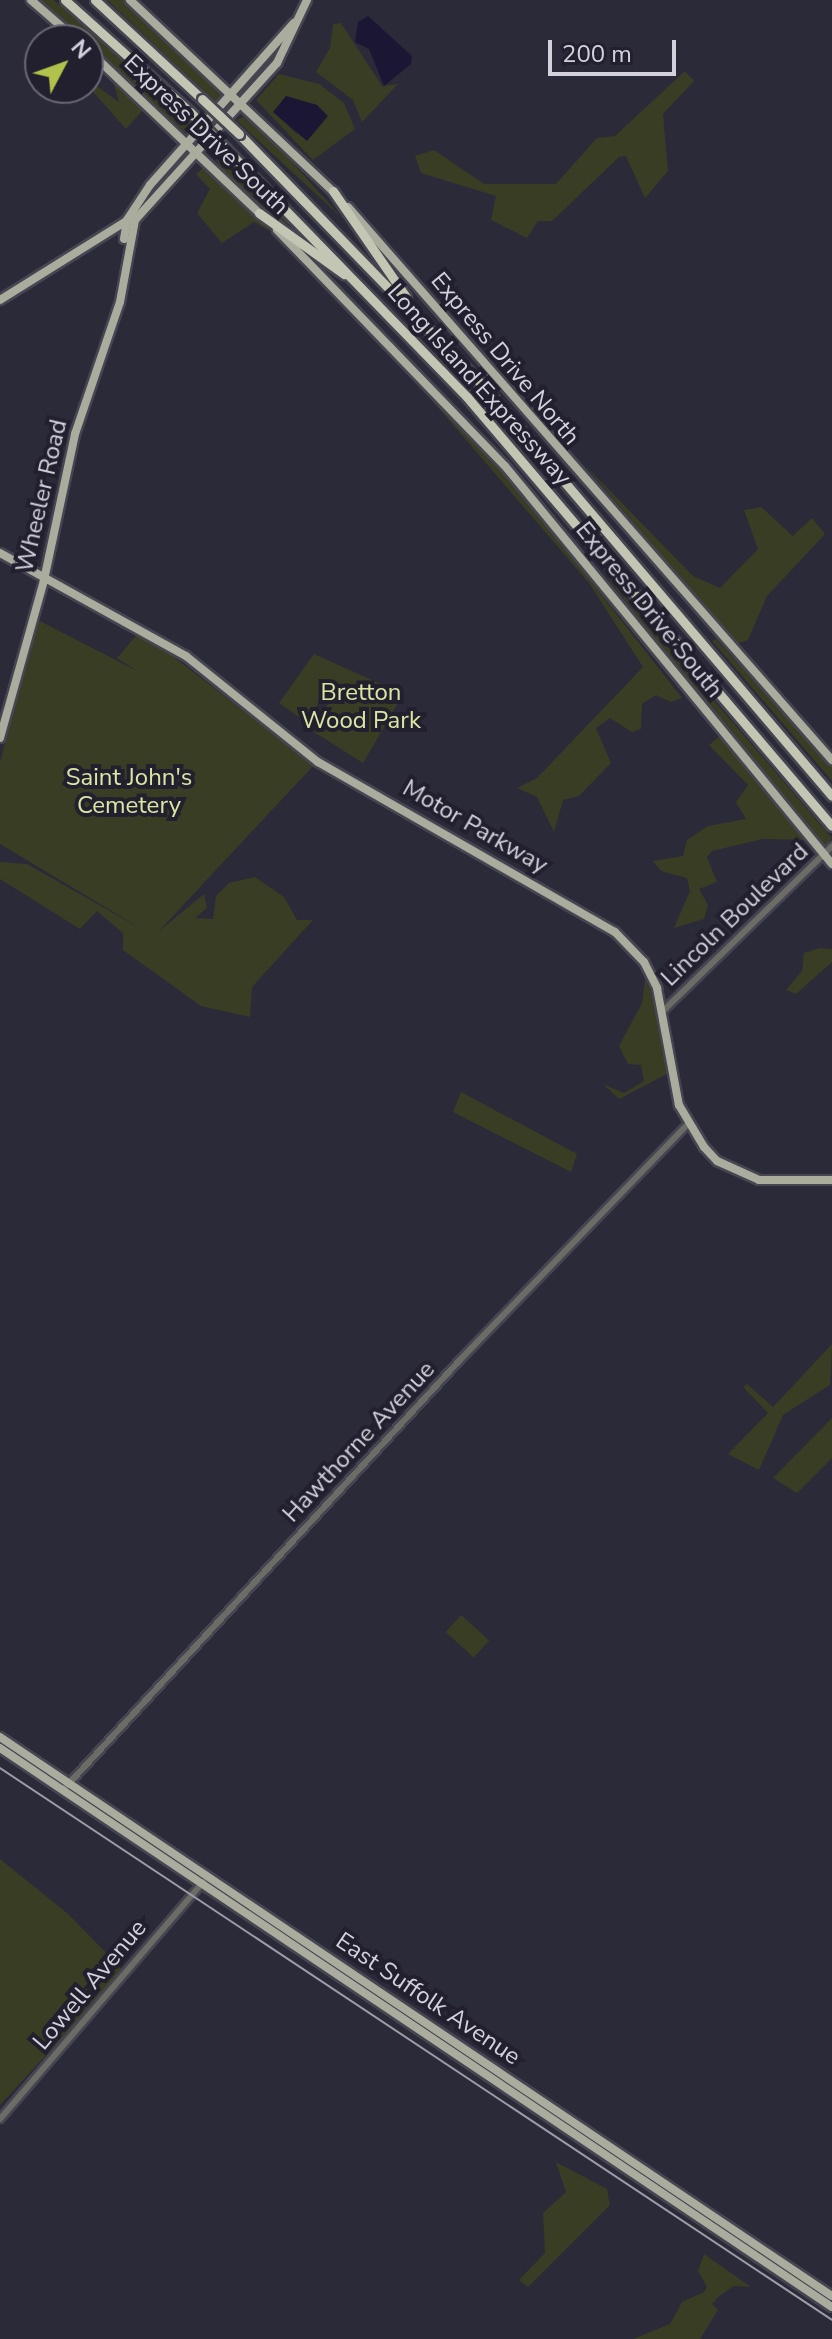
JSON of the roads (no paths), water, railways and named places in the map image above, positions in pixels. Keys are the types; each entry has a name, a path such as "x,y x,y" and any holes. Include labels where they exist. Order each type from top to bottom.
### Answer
{"highway":[{"name":"Long Island Expressway","path":"65,0 190,112 376,299 832,826"},
{"name":"Long Island Expressway","path":"95,0 239,134 413,310 832,796"},
{"path":"102,0 115,17"},
{"path":"333,191 413,310"},
{"path":"259,213 376,299"}],"main road":[{"path":"31,0 59,24"},
{"name":"Express Drive North","path":"130,0 234,94 333,191 832,760"},
{"name":"Wheeler Road","path":"123,264 135,220 151,197 277,63 307,0"},
{"name":"Wheeler Road","path":"0,738 44,580 75,434 120,302 127,220 167,164 234,94 300,16"},
{"name":"Express Drive South","path":"104,65 259,213 505,466 828,849 832,864"},
{"path":"94,240 167,164"},
{"path":"0,300 127,220 151,197"},
{"path":"110,230 124,236"},
{"name":"Motor Parkway","path":"0,553 186,656 318,762 615,932 644,962 664,1010 688,1124 717,1161 744,1175 774,1183 832,1180"},
{"name":"East Suffolk Avenue","path":"0,1737 66,1786 832,2296"},
{"name":"East Suffolk Avenue","path":"0,1748 66,1786"},
{"name":"East Suffolk Avenue","path":"207,1880 832,2307"}],"street":[{"name":"Lincoln Boulevard","path":"664,1010 828,849"},
{"name":"Hawthorne Avenue","path":"66,1786 459,1361 688,1124"},
{"name":"Lowell Avenue","path":"0,2119 207,1880"}],"railway":[{"path":"0,1768 832,2320"}],"park label":[{"name":"Bretton Wood Park","path":"361,707"},
{"name":"Saint John's Cemetery","path":"129,792"}]}
